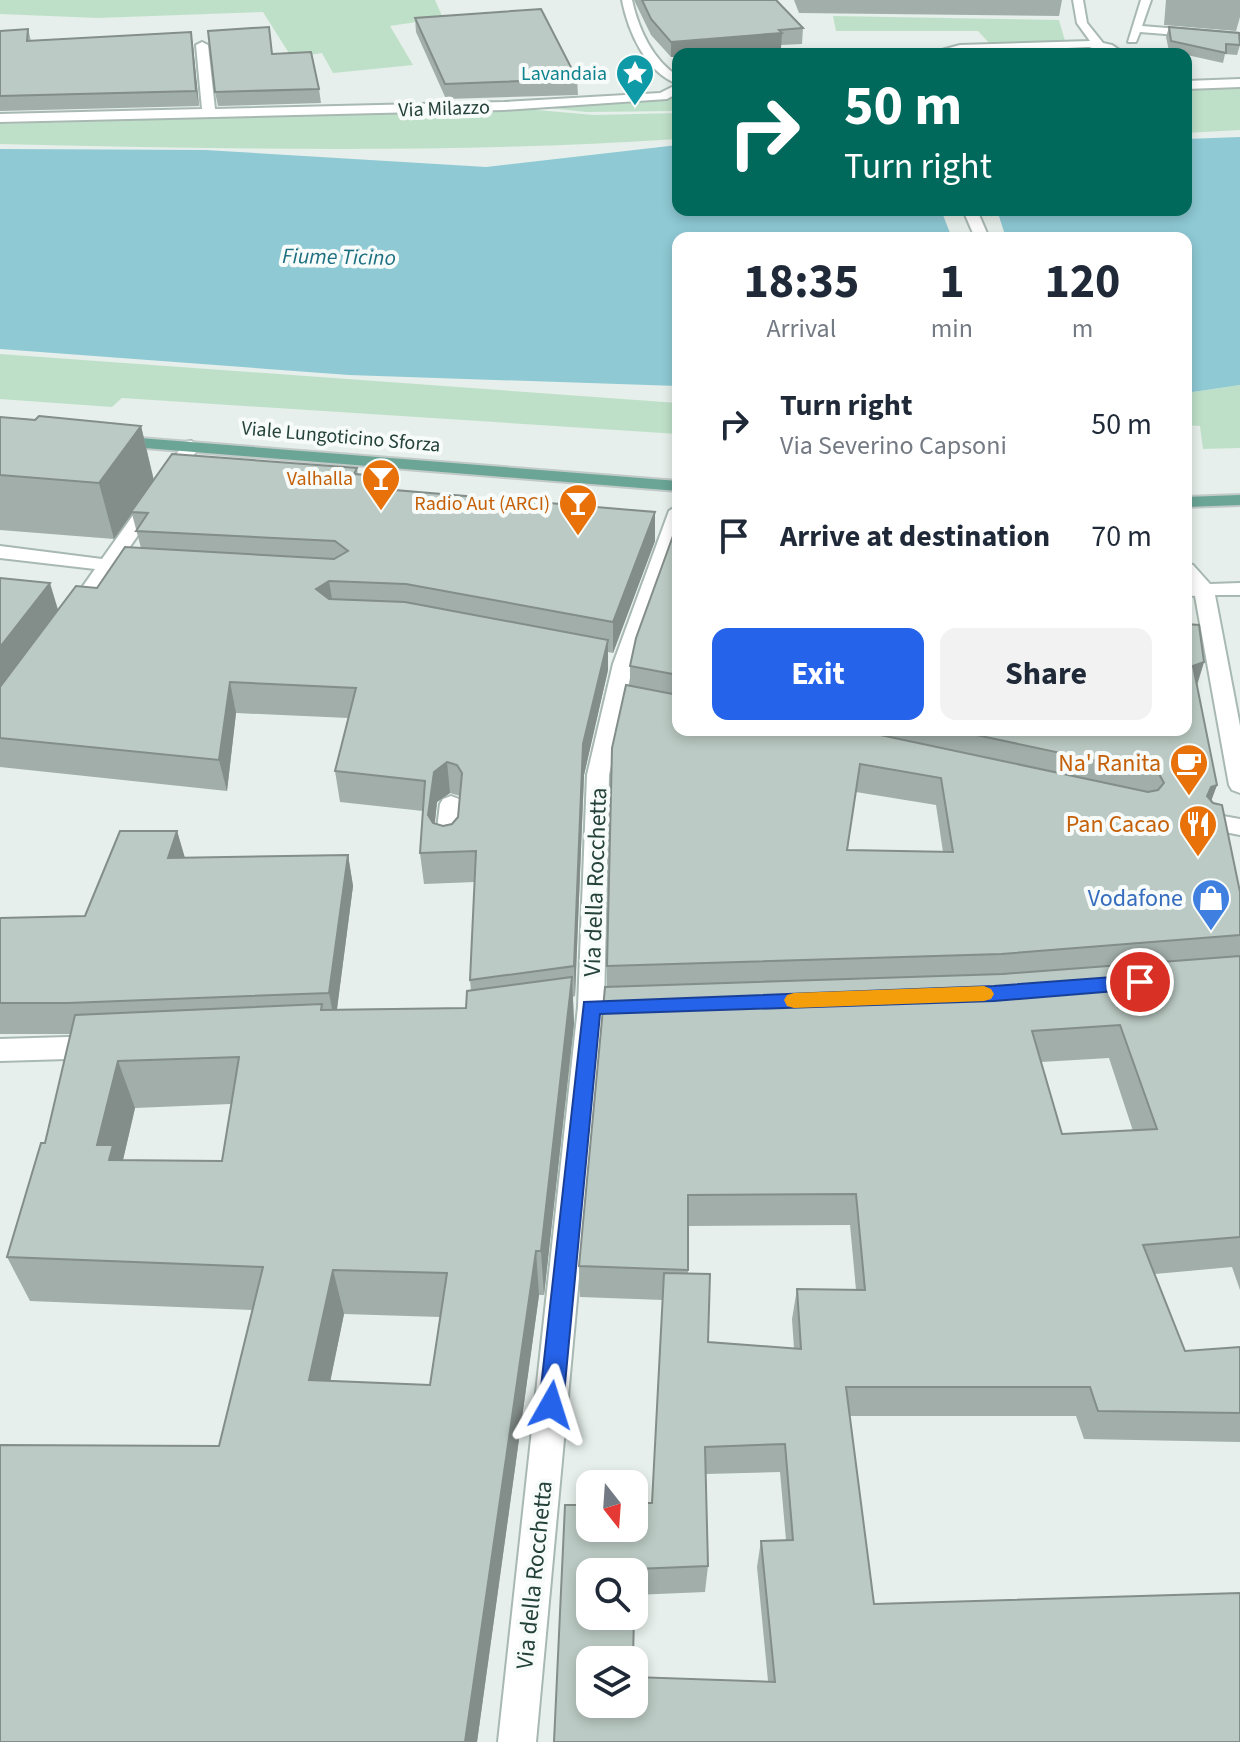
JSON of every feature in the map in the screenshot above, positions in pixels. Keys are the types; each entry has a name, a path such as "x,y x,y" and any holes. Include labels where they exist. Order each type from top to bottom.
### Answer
{"main road":[{"name":"Viale Lungoticino Sforza","path":"95,440 672,486"},
{"path":"1192,502 1240,500"}],"street":[{"path":"627,0 633,27 660,66 672,76"},
{"path":"1078,0 1082,23 1108,48"},
{"path":"960,48 1068,48 1131,43 1146,0"},
{"path":"1068,48 1082,23"},
{"path":"1138,29 1240,37"},
{"path":"202,45 209,115"},
{"path":"1192,85 1240,83"},
{"name":"Via Milazzo","path":"0,118 504,106 663,96 672,91"},
{"path":"63,627 191,446"},
{"name":"Via della Rocchetta","path":"517,1742 592,1008 598,775 615,701 615,662 672,525"},
{"path":"0,552 154,570"},
{"path":"1240,589 1195,590 1240,785"},
{"path":"615,701 640,705"},
{"path":"447,846 451,804"},
{"path":"1212,822 1240,827"},
{"path":"0,1050 127,1046"}],"green space":[{"path":"0,0 435,0 443,18 390,26 413,65 333,73 322,53 292,58 263,12 98,18 0,14"},
{"path":"833,16 1059,20 1065,41 989,43 978,31 836,31"},
{"path":"1240,85 1240,130 1192,133 1192,87"},
{"path":"672,96 672,111 586,112 531,106"},
{"path":"525,109 594,115 672,113 672,139 424,148 254,149 0,144 0,124"},
{"path":"0,354 672,403 672,434 122,398 112,407 0,399"},
{"path":"1240,385 1240,448 1203,449 1200,426 1192,425 1192,392"}],"water":[{"name":"Fiume Ticino","path":"1240,137 1240,385 1192,392 1192,232 672,232 672,386 349,375 0,349 0,149 205,150 486,167 672,146 672,216 1192,216 1192,139"}],"pier":[{"path":"943,216 999,216 1004,232 950,232"}],"building":[{"path":"642,0 776,0 803,28 779,30 782,33 671,42 651,19"},
{"path":"541,9 577,79 445,84 415,18"},
{"path":"269,27 272,54 311,52 319,89 215,92 208,31"},
{"path":"1169,27 1239,33 1240,45 1226,44 1226,53 1171,41"},
{"path":"28,29 27,41 191,32 196,91 0,96 0,31"},
{"path":"39,416 141,426 99,483 0,475 0,417 35,420"},
{"path":"172,454 357,468 354,474 399,477 395,490 655,512 613,622 406,584 329,581 316,589 329,599 405,602 608,640 583,744 574,966 470,980 476,851 420,853 425,781 335,771 356,688 230,682 219,760 0,738 0,687 76,586 97,588 125,547 334,559 348,551 335,541 136,531 148,513 131,512","holes":["447,762 457,765 462,773 458,817 452,824 443,826 433,823 428,815 434,772"]},
{"path":"672,539 672,674 630,666 636,638"},
{"path":"0,578 50,583 0,647"},
{"path":"1192,624 1199,625 1204,662 1193,666 1217,785 1211,787 1207,796 1213,803 1222,805 1240,892 1240,935 1001,954 607,966 612,748 626,685 672,694 672,736 885,736 1148,792 1158,790 1164,783 1159,774 981,736 1192,736","holes":["860,764 941,778 953,852 847,850"]},
{"path":"120,831 177,831 168,858 348,855 329,993 0,1003 0,918 85,916"},
{"path":"1240,956 1240,1237 1143,1245 1185,1351 1240,1347 1240,1413 1098,1411 1090,1387 846,1387 874,1604 1240,1593 1240,1742 554,1742 565,1505 576,1505 576,1542 648,1542 664,1273 710,1274 708,1342 801,1349 797,1289 865,1290 856,1194 688,1195 688,1270 579,1266 605,987 1003,974","holes":["1120,1025 1157,1129 1062,1134 1032,1031","785,1444 793,1540 761,1541 775,1682 648,1677 648,1718 576,1718 576,1646 633,1646 634,1630 576,1630 576,1558 648,1558 648,1568 708,1566 705,1447"]},
{"path":"572,977 541,1251 536,1251 465,1742 0,1742 0,1445 219,1446 263,1267 7,1257 41,1143 45,1143 75,1015 322,1004 321,1010 466,1008 467,991","holes":["239,1057 222,1161 109,1160 113,1145 97,1145 118,1061","333,1270 447,1273 430,1385 309,1380"]}],"slow traffic":[{"path":"794,1000 984,994"}],"place":[{"name":"Lavandaia","path":"635,107"},
{"name":"Valhalla","path":"381,512"},
{"name":"Radio Aut (ARCI)","path":"578,537"},
{"name":"Na' Ranita","path":"1189,797"},
{"name":"Pan Cacao","path":"1198,858"},
{"name":"Vodafone","path":"1211,932"}],"route":[{"path":"551,1405 591,1007 994,994 1140,982"}]}
